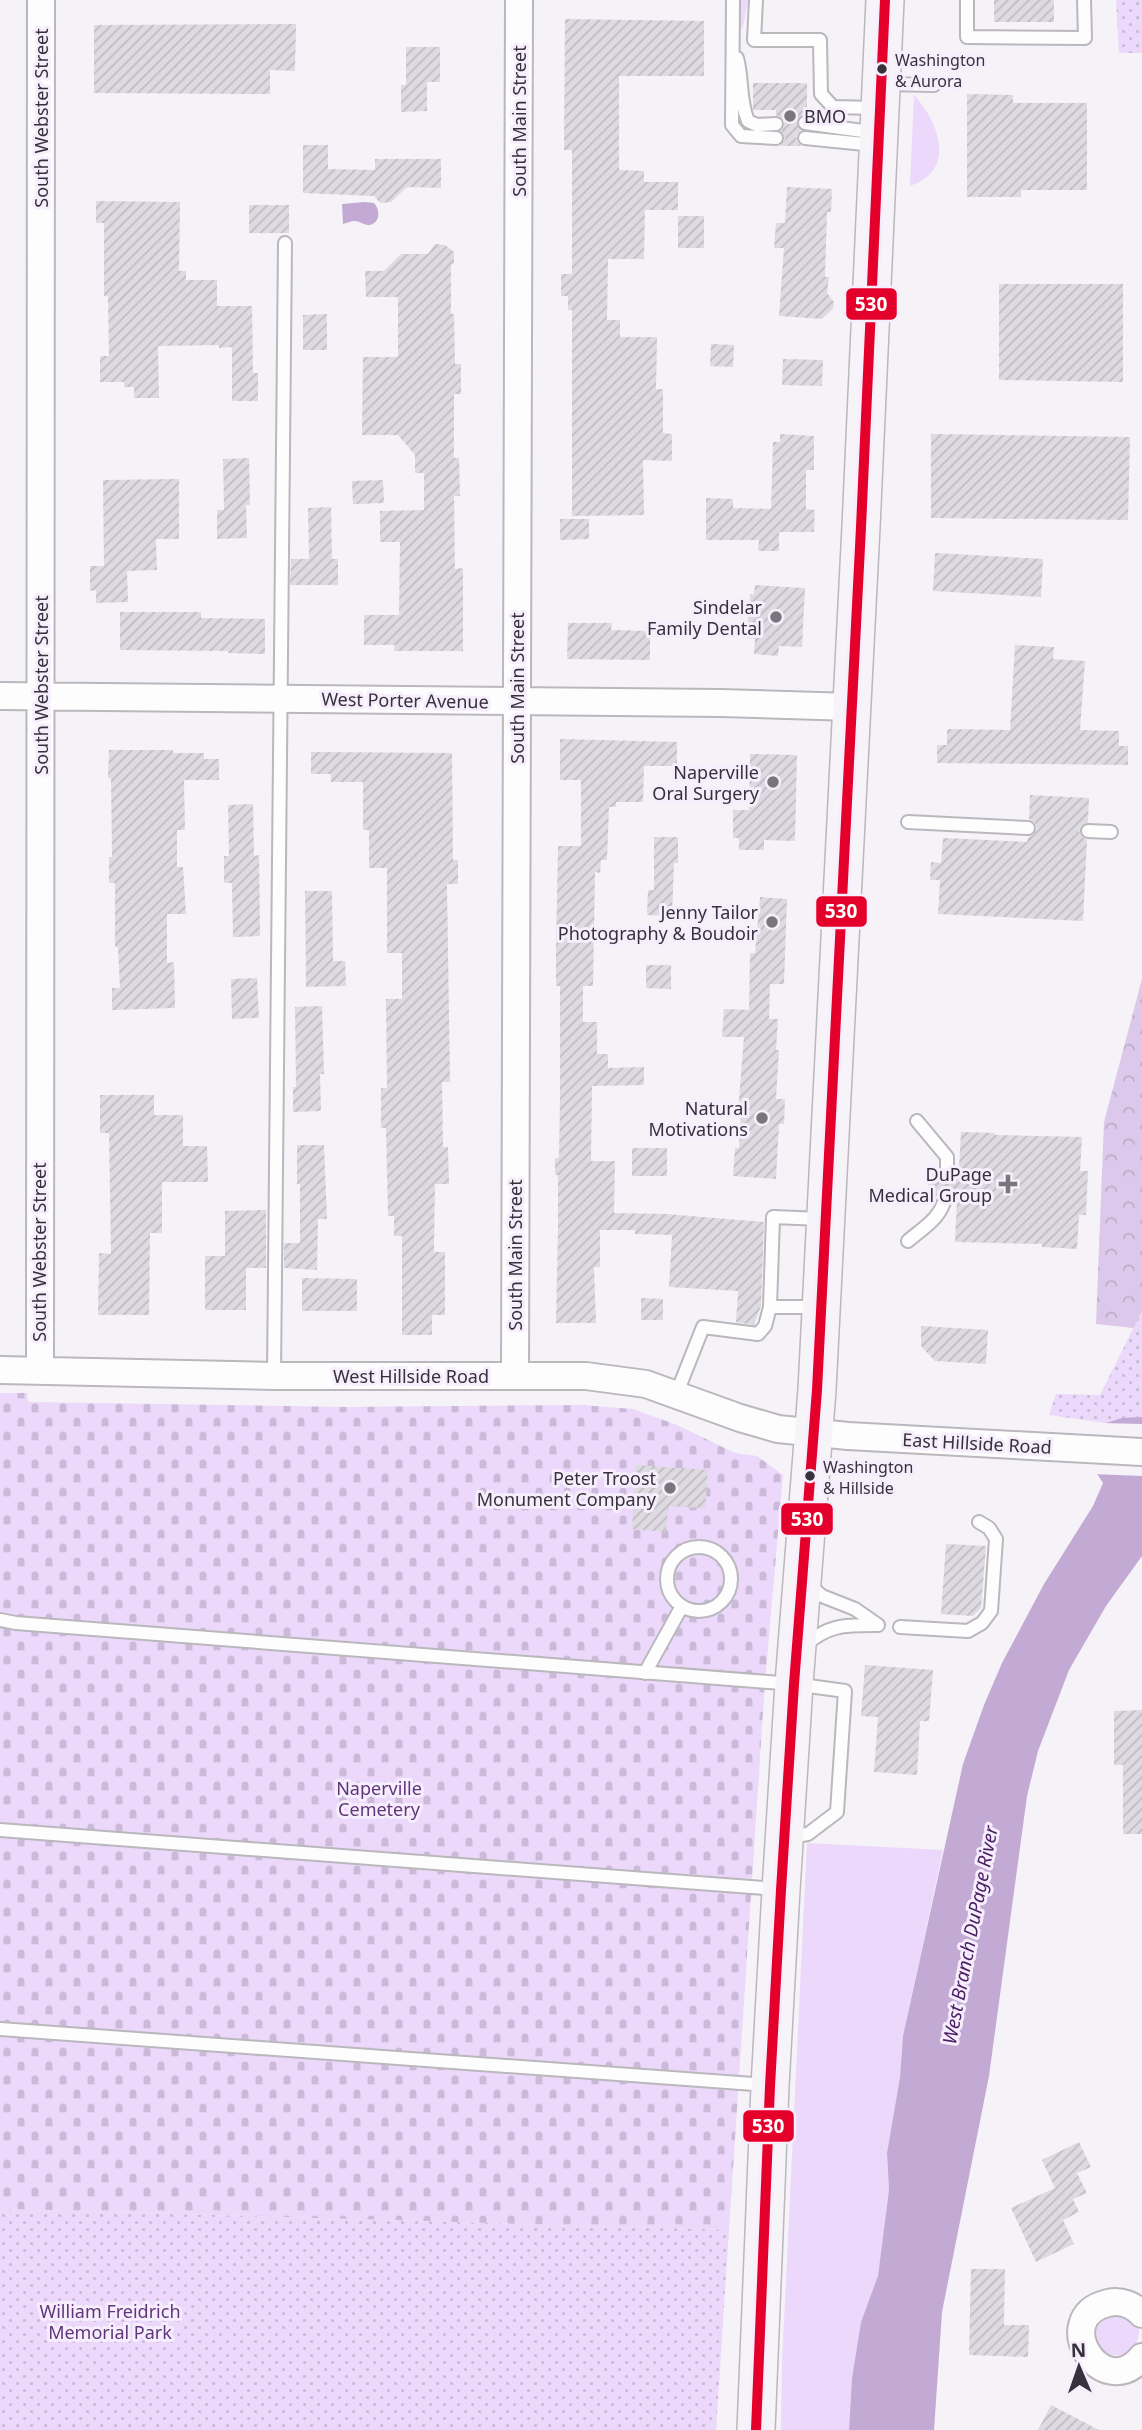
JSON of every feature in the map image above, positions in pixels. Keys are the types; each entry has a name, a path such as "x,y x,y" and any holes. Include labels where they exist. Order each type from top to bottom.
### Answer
{"main road":[{"path":"757,2430 770,2086 781,1890 826,1219 885,0"}],"street":[{"name":"South Webster Street","path":"40,1370 41,0"},
{"name":"South Main Street","path":"515,1376 519,0"},
{"name":"West Porter Avenue","path":"0,696 852,707"},
{"name":"West Hillside Road","path":"0,1370 274,1376 586,1376 646,1384 778,1429 813,1432"},
{"name":"East Hillside Road","path":"813,1432 1142,1452"},
{"path":"1142,2314 1130,2305 1119,2302 1098,2306 1084,2322 1081,2333 1082,2345 1087,2355 1095,2364 1106,2369 1129,2368 1142,2357"}],"lane":[{"path":"733,0 732,125 741,136 776,138"},
{"path":"754,40 756,0"},
{"path":"967,0 967,37 1085,38 1084,0"},
{"path":"734,44 754,40 820,40 821,94 833,107 879,118"},
{"path":"734,44 742,75 741,106 748,121 757,125 776,124"},
{"path":"805,138 879,118 934,85"},
{"path":"805,123 879,118"},
{"path":"274,1376 285,243"},
{"path":"908,822 1028,828"},
{"path":"1088,831 1111,832"},
{"path":"917,1121 947,1157 947,1168"},
{"path":"908,1241 936,1218 943,1209 945,1198"},
{"path":"676,1395 703,1327 758,1334 765,1326 770,1307 773,1217 826,1219"},
{"path":"770,1307 821,1307"},
{"path":"900,1628 968,1631 982,1623 991,1611 996,1539 989,1528 979,1522"},
{"path":"694,1548 715,1552 723,1558 730,1577 726,1596 719,1603 701,1611 682,1606 668,1589 669,1567 683,1551 694,1548"},
{"path":"795,1669 818,1635 840,1625 878,1625 855,1609 822,1596 803,1580"},
{"path":"645,1673 682,1606"},
{"path":"0,1620 30,1625 645,1673 795,1669 845,1691 837,1812 808,1833 786,1837"},
{"path":"0,1830 781,1890"},
{"path":"0,2029 770,2086"}],"green space":[{"path":"739,0 748,0 743,27 739,30"},
{"path":"1116,0 1142,0 1142,53 1119,53"},
{"path":"914,95 931,118 939,145 939,157 934,169 925,179 910,186"},
{"path":"1142,979 1142,1311 1134,1328 1096,1324 1104,1122"},
{"path":"1142,1311 1142,1417 1106,1423 1049,1415 1056,1394 1100,1395"},
{"name":"Naperville Cemetery","path":"0,1393 27,1393 28,1402 345,1407 582,1405 633,1409 677,1425 735,1453 757,1456 783,1475 765,1682 729,2230 0,2209"},
{"path":"807,1843 943,1850 903,2036 900,2077 887,2153 889,2190 878,2277 861,2322 852,2378 849,2430 781,2430"},
{"name":"William Freidrich Memorial Park","path":"0,2209 729,2230 716,2430 0,2430"},
{"path":"1113,2309 1139,2326 1138,2338 1133,2348 1117,2356 1101,2348 1096,2339 1094,2325"}],"water":[{"path":"374,203 376,206 378,217 375,223 367,225 355,221 343,224 342,204"},
{"name":"West Branch DuPage River","path":"1142,1417 1142,1556 1106,1606 1069,1670 1038,1751 1027,1796 989,2076 942,2312 934,2430 849,2430 852,2378 861,2322 878,2276 889,2190 887,2153 900,2077 903,2036 963,1764 1002,1663 1044,1584 1093,1506 1103,1483 1094,1469 1106,1423 1122,1418"}],"pier":[{"path":"1102,1423 1142,1424 1142,1476 1093,1474 1090,1469 1095,1436"}],"building":[{"path":"994,0 1054,0 1054,22 994,22"},
{"path":"565,19 704,21 704,76 619,76 619,170 644,171 644,182 678,182 678,210 645,210 644,259 608,259 607,320 620,320 620,337 657,337 656,389 663,389 663,433 672,434 672,461 643,460 644,515 572,516 572,310 568,310 568,296 561,296 561,274 572,274 572,150 564,150"},
{"path":"296,24 295,71 270,70 270,94 94,93 94,25"},
{"path":"406,47 440,47 440,82 427,82 427,111 401,112 401,85 406,85"},
{"name":"BMO","path":"753,83 807,83 807,110 796,122 801,130 796,136 801,146 780,146 785,139 781,131 784,120 776,115 776,110 753,110"},
{"path":"967,94 1013,95 1013,103 1087,103 1087,190 1021,190 1021,197 967,197"},
{"path":"303,145 328,145 328,169 375,170 375,159 441,159 441,188 407,187 391,202 380,203 374,196 303,193"},
{"path":"787,187 832,189 831,212 827,212 825,277 829,277 827,293 834,302 833,309 822,319 779,316 784,248 774,248 776,223 785,223"},
{"path":"96,201 180,202 179,271 186,271 186,280 217,280 217,306 252,306 253,373 258,373 258,401 232,401 232,347 219,348 219,345 158,346 159,398 134,398 134,387 124,387 124,382 100,382 100,356 109,356 108,296 104,296 104,223 96,223"},
{"path":"249,205 289,205 289,233 249,233"},
{"path":"678,216 704,216 704,248 678,248"},
{"path":"435,244 445,245 454,252 454,263 451,265 451,314 454,314 455,364 461,364 461,394 454,394 454,458 459,458 460,496 454,496 455,569 463,568 463,651 394,651 395,645 364,645 364,615 399,615 400,542 380,542 380,511 424,510 424,473 415,473 415,455 398,435 362,435 363,357 398,357 398,297 366,297 365,271 384,271 401,254 428,254"},
{"path":"999,284 1123,284 1123,382 999,380"},
{"path":"327,314 327,350 303,350 303,315"},
{"path":"711,344 734,345 733,367 710,366"},
{"path":"783,359 823,360 822,386 782,385"},
{"path":"780,434 814,436 814,470 806,470 806,509 815,510 814,532 779,532 779,551 758,551 759,540 706,540 706,498 733,499 733,508 771,509 773,442 780,442"},
{"path":"931,434 1130,437 1128,520 931,518"},
{"path":"249,458 250,505 246,505 247,538 217,539 217,510 224,510 223,459"},
{"path":"179,479 179,539 156,539 157,570 127,571 128,602 96,603 96,590 90,591 90,566 104,566 103,480"},
{"path":"383,480 384,503 353,504 352,481"},
{"path":"331,507 332,559 338,559 338,585 290,585 291,559 309,559 308,508"},
{"path":"560,519 589,519 589,539 560,540"},
{"path":"935,553 1043,559 1041,597 933,591"},
{"name":"Sindelar Family Dental","path":"755,585 805,588 802,647 779,646 778,656 754,654 755,639 747,638 750,594 754,595"},
{"path":"120,612 201,612 201,618 265,619 265,654 120,650"},
{"path":"568,623 612,623 611,630 650,631 650,660 567,659"},
{"path":"1015,645 1054,647 1053,659 1085,661 1080,730 1119,731 1119,746 1128,746 1128,765 937,763 937,745 947,745 947,729 1010,730"},
{"path":"560,739 677,742 677,766 644,766 643,802 616,802 616,807 609,807 607,860 601,860 600,873 595,872 593,986 583,986 583,1022 597,1022 597,1054 608,1054 608,1068 644,1067 644,1085 592,1086 591,1161 615,1161 614,1213 666,1214 764,1222 761,1306 754,1325 736,1322 738,1291 669,1287 672,1235 635,1234 635,1230 600,1230 600,1267 594,1267 596,1323 556,1323 558,1175 555,1175 555,1158 559,1158 560,1095 560,986 556,986 558,846 581,846 581,780 560,780"},
{"path":"109,750 173,750 173,753 204,753 204,759 219,759 219,780 184,780 185,830 177,830 177,867 183,867 186,914 167,914 167,963 174,962 175,1008 112,1010 112,988 120,988 118,947 115,947 115,883 109,883 109,857 112,857"},
{"path":"311,752 452,753 453,860 458,860 458,884 447,884 450,1082 442,1082 443,1147 448,1147 449,1184 435,1184 434,1252 445,1252 445,1315 432,1315 432,1335 402,1335 402,1236 394,1236 394,1216 388,1216 386,1128 381,1128 381,1088 387,1088 386,999 402,999 402,953 387,953 387,868 369,868 369,830 363,830 363,782 331,782 331,774 311,774"},
{"name":"Naperville Oral Surgery","path":"750,754 797,755 795,841 764,840 764,850 739,850 739,838 733,838 733,810 749,810"},
{"path":"1030,795 1089,798 1088,822 1081,826 1079,831 1087,840 1083,921 938,914 940,880 930,880 931,862 941,863 943,838 1027,842 1028,837 1037,829 1035,823 1029,819"},
{"path":"253,804 254,856 259,855 260,936 233,937 232,883 224,883 224,856 229,856 228,805"},
{"path":"654,837 678,837 672,916 647,915 648,890 654,890"},
{"path":"305,891 332,891 333,961 345,961 346,986 306,987"},
{"path":"760,897 787,899 784,984 770,984 769,1019 778,1019 776,1099 785,1099 784,1124 779,1124 776,1179 733,1176 735,1148 739,1148 741,1112 738,1112 744,1037 722,1037 724,1009 749,1010 750,953 755,953"},
{"path":"646,965 671,965 671,989 646,988"},
{"path":"257,978 259,1018 232,1019 231,979"},
{"path":"322,1006 324,1074 320,1074 321,1111 293,1112 293,1087 296,1087 295,1007"},
{"path":"100,1095 154,1095 154,1115 183,1115 183,1146 207,1146 208,1182 162,1182 162,1233 150,1233 149,1315 98,1315 99,1253 111,1254 109,1133 100,1133"},
{"name":"DuPage Medical Group","path":"961,1132 1082,1137 1080,1171 1088,1171 1086,1215 1079,1215 1077,1249 1042,1247 1042,1244 955,1242 957,1198 947,1190 940,1191 936,1197 928,1197 929,1167 938,1167 940,1173 946,1177 959,1168"},
{"path":"297,1145 324,1145 327,1219 318,1219 317,1270 284,1268 284,1243 300,1243"},
{"path":"632,1148 667,1148 667,1176 632,1176"},
{"path":"266,1210 266,1268 246,1268 246,1310 205,1310 205,1256 225,1256 225,1211"},
{"path":"302,1278 357,1279 357,1311 302,1311"},
{"path":"641,1298 663,1299 663,1320 641,1320"},
{"path":"921,1326 988,1330 986,1364 935,1361 921,1346"},
{"name":"Peter Troost Monument Company","path":"636,1465 708,1470 705,1508 668,1506 666,1532 632,1529"},
{"path":"946,1544 986,1546 981,1608 973,1616 941,1614"},
{"path":"865,1665 933,1670 929,1721 920,1721 917,1775 874,1772 878,1717 861,1716"},
{"path":"1142,1710 1142,1834 1123,1834 1123,1765 1114,1765 1114,1711"},
{"path":"1079,2142 1091,2167 1077,2173 1087,2193 1073,2199 1079,2212 1063,2220 1074,2244 1036,2262 1011,2208 1055,2188 1042,2160"},
{"path":"971,2269 1005,2269 1004,2325 1029,2325 1028,2357 969,2355"},
{"path":"1051,2405 1099,2430 1038,2430"}],"transit line":[{"name":"530","path":"756,2430 781,1890 817,1390 885,0"}],"place":[{"name":"Washington & Aurora","path":"882,69"},
{"name":"BMO","path":"790,116"},
{"name":"Sindelar Family Dental","path":"776,617"},
{"name":"Naperville Oral Surgery","path":"773,782"},
{"name":"Jenny Tailor Photography & Boudoir","path":"772,922"},
{"name":"Natural Motivations","path":"762,1118"},
{"name":"DuPage Medical Group","path":"1008,1184"},
{"name":"Washington & Hillside","path":"810,1476"},
{"name":"Peter Troost Monument Company","path":"670,1488"}]}
